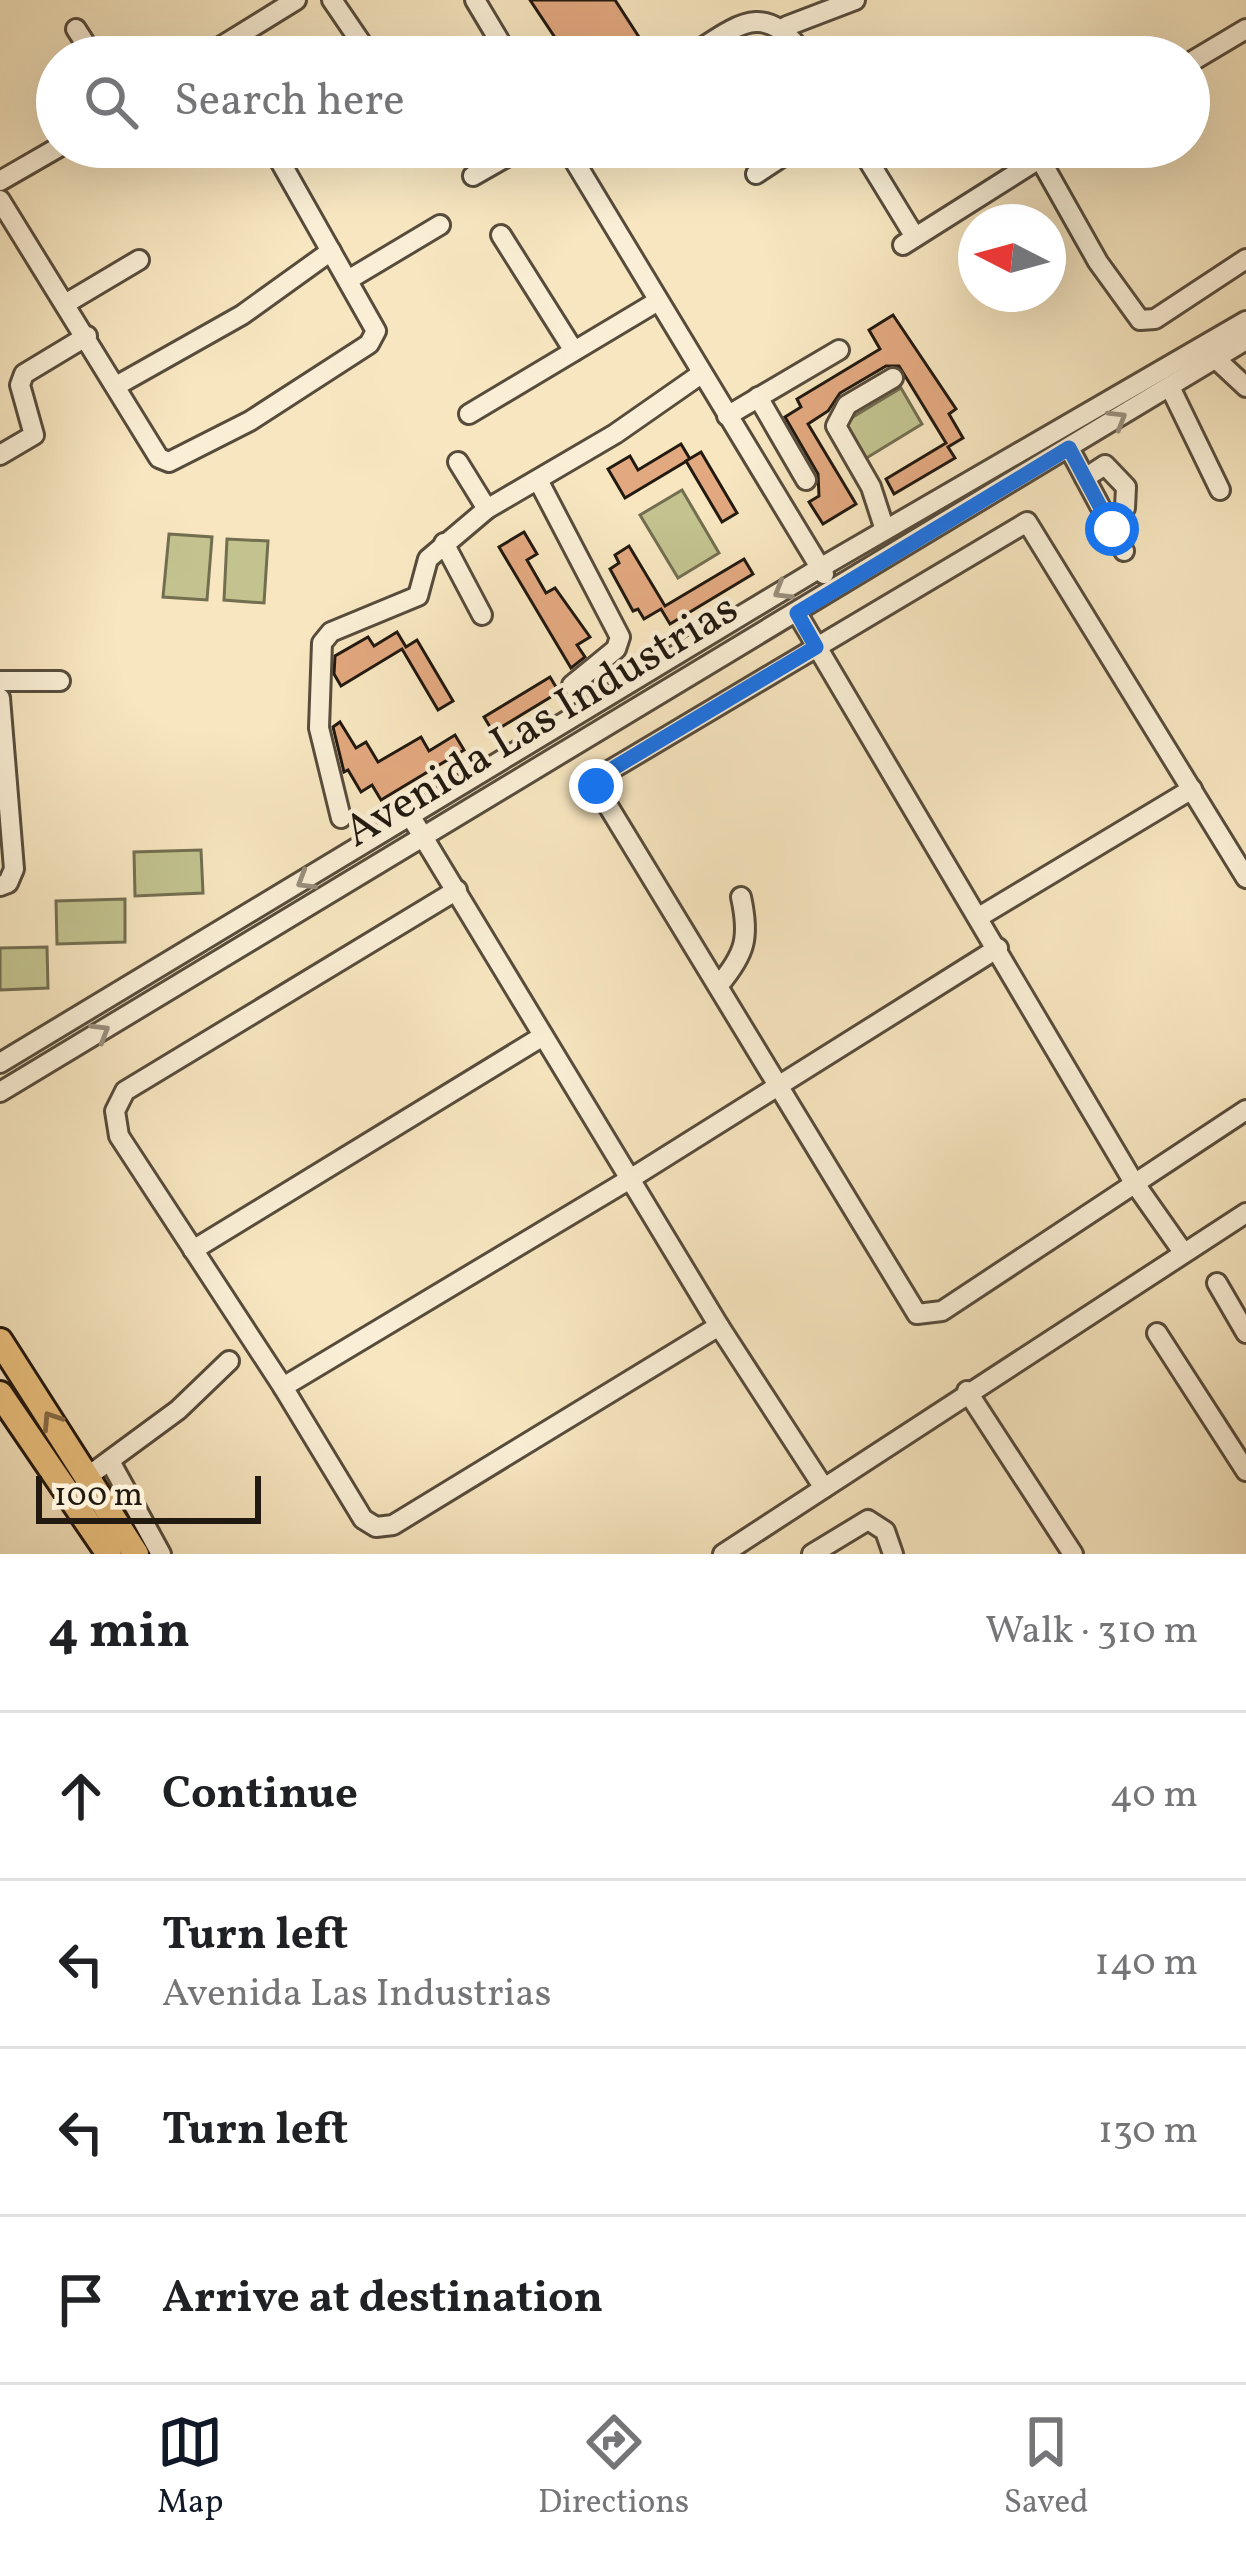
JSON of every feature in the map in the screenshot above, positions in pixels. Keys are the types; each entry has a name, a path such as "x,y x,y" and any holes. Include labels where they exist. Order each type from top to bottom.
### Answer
{"main road":[{"path":"0,1341 136,1554"},
{"path":"0,1394 109,1554"}],"street":[{"path":"242,36 296,0"},
{"path":"332,0 357,36"},
{"path":"475,0 496,36"},
{"path":"787,26 855,0"},
{"path":"721,36 765,8 793,36"},
{"path":"76,29 80,36"},
{"path":"1210,50 1246,29"},
{"path":"0,181 36,160"},
{"path":"0,200 159,458 169,462 250,422 369,344 376,332 284,168"},
{"path":"473,176 487,168"},
{"path":"579,168 834,592"},
{"path":"756,174 765,168"},
{"path":"871,168 909,241 1026,168"},
{"path":"1045,168 1098,262 1140,320 1155,319 1246,259"},
{"path":"348,280 440,225"},
{"path":"501,235 574,351"},
{"path":"116,386 242,315 331,250"},
{"path":"65,304 139,260"},
{"path":"469,414 658,301"},
{"name":"Avenida Las Industrias","path":"0,1064 820,568 1246,321"},
{"path":"0,455 34,435 20,385 24,374 87,336"},
{"name":"Avenida Las Industrias","path":"0,1092 1246,340"},
{"path":"728,416 839,350"},
{"path":"1216,358 1246,387"},
{"path":"341,818 319,728 322,643 331,632 418,596 428,559 487,509 701,374"},
{"path":"885,530 871,487 836,426 847,405 893,378"},
{"path":"1170,387 1220,490"},
{"path":"758,398 806,480"},
{"path":"1069,448 1124,551"},
{"path":"458,463 487,509"},
{"path":"1085,478 1106,465 1126,487 1125,508 1112,529"},
{"path":"538,480 620,637 616,650 572,685"},
{"path":"1246,878 1032,524 1022,524 597,778 596,786 917,1313 942,1312 1246,1110"},
{"path":"444,543 482,615"},
{"path":"797,613 1133,1181 1183,1252"},
{"path":"0,681 60,681"},
{"path":"0,698 14,869 0,886"},
{"path":"979,917 1192,789"},
{"path":"411,818 719,1326 824,1488"},
{"path":"457,890 125,1091 115,1111 119,1136 284,1387 363,1520 376,1527 392,1525 719,1326"},
{"path":"718,985 742,957 749,933 741,897"},
{"path":"284,1387 630,1179 998,948"},
{"path":"193,1250 543,1036"},
{"path":"723,1554 1246,1213"},
{"path":"1217,1283 1246,1333"},
{"path":"1157,1333 1243,1461"},
{"path":"87,1477 111,1463 229,1361"},
{"path":"967,1391 1073,1554"},
{"path":"111,1463 161,1554"},
{"path":"812,1554 868,1520 885,1531 893,1554"}],"green space":[{"path":"901,388 922,424 860,462 838,426"},
{"path":"682,490 719,553 678,578 640,515"},
{"path":"169,534 212,537 207,600 163,597"},
{"path":"227,539 268,541 264,603 224,600"},
{"path":"201,850 203,893 135,896 134,852"},
{"path":"125,899 125,942 57,944 56,901"},
{"path":"47,947 48,988 0,990 0,948"}],"building":[{"path":"530,0 615,0 638,36 554,36"},
{"path":"893,315 956,409 949,414 963,438 948,447 955,458 894,494 886,479 946,443 899,366 886,366 840,393 828,411 808,424 856,504 823,524 809,502 819,496 818,474 785,417 801,407 797,399 880,349 869,330"},
{"path":"681,444 690,459 625,498 608,469 630,456 638,470"},
{"path":"701,452 737,513 722,522 686,461"},
{"path":"524,532 537,554 527,560 546,593 555,588 590,637 577,645 585,657 571,668 499,547"},
{"path":"629,546 665,606 744,559 753,574 670,624 661,609 644,619 638,609 633,611 610,569 619,563 615,555"},
{"path":"397,632 406,647 417,640 453,701 438,710 402,649 341,686 334,674 335,656 368,637 374,646"},
{"path":"550,677 559,692 493,732 484,717"},
{"path":"340,722 356,748 366,742 378,762 421,737 429,751 455,735 464,750 381,800 372,785 361,792 348,770 344,772 333,727"}],"route":[{"path":"596,786 597,778 816,647 797,613 1069,448 1112,529"}]}
